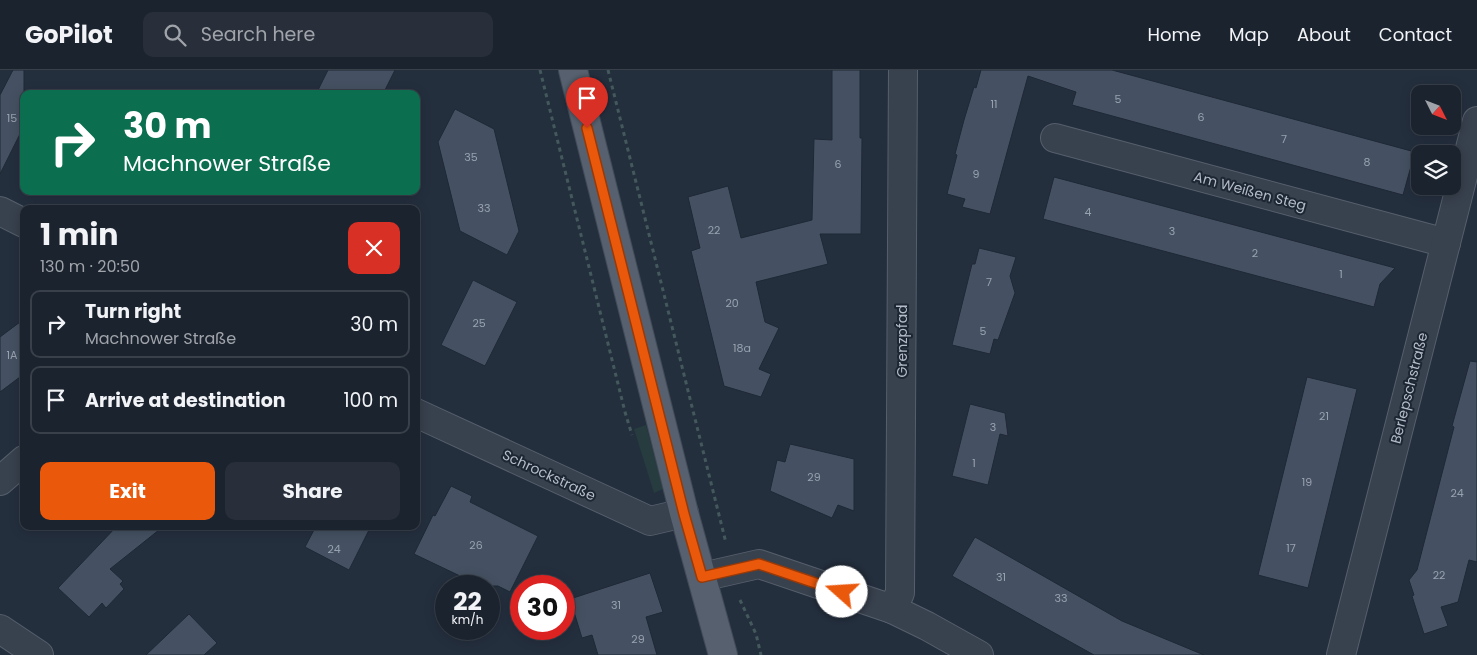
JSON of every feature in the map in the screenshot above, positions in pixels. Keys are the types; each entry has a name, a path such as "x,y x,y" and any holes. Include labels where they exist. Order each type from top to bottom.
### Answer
{"main road":[{"path":"573,70 684,514 723,655"}],"street":[{"name":"Grenzpfad","path":"892,609 900,593 903,70"},
{"name":"Berlepschstraße","path":"1341,655 1477,121"},
{"name":"Am Weißen Steg","path":"1055,138 1446,243"},
{"path":"0,211 20,221"},
{"name":"Schrockstraße","path":"420,415 650,522 684,514"},
{"path":"0,481 20,464"},
{"path":"702,577 759,564 892,609 979,655"},
{"path":"0,629 39,655"}],"path":[{"path":"540,70 633,439"},
{"path":"608,70 741,602 756,634 761,655"}],"green space":[{"path":"646,425 663,489 654,493 634,429"}],"building":[{"path":"13,70 24,70 24,90 20,90 20,134 0,174 0,95"},
{"path":"328,70 395,70 385,90 318,90"},
{"path":"832,70 860,70 860,138 862,138 861,234 820,234 828,264 756,282 765,322 779,328 759,369 771,374 761,397 724,386 691,251 700,248 688,197 728,186 741,238 812,220 814,139 832,140"},
{"path":"981,70 1112,70 1411,151 1411,166 1403,195 1072,105 1076,92 1028,76 990,214 962,207 965,199 947,194 964,120 974,87 976,88"},
{"path":"455,109 494,129 519,231 507,255 460,231 438,142"},
{"path":"1054,177 1395,268 1380,284 1374,307 1043,219"},
{"path":"979,248 1016,257 1010,276 1015,293 998,340 994,339 990,354 952,345 972,264 975,264"},
{"path":"473,280 517,302 485,366 441,345"},
{"path":"20,322 20,377 0,392 0,337"},
{"path":"1470,361 1477,362 1477,562 1469,560 1458,602 1441,607 1448,626 1424,634 1409,580 1417,570"},
{"path":"1307,377 1357,389 1308,588 1258,575"},
{"path":"970,404 1005,413 1008,436 1000,434 988,485 952,476"},
{"path":"790,444 854,459 854,511 838,505 832,518 770,491 777,460 785,462"},
{"path":"451,486 472,496 470,502 538,536 518,575 510,575 510,592 500,587 500,575 458,575 414,554 433,515 435,516"},
{"path":"113,530 159,530 110,569 123,581 120,584 124,589 106,608 102,603 89,617 58,588"},
{"path":"314,530 369,530 349,570 305,547"},
{"path":"975,537 1122,621 1204,655 1094,655 952,576"},
{"path":"650,573 663,612 646,617 657,655 598,655 592,635 582,638 575,615 575,597"},
{"path":"189,614 217,643 204,655 146,655"}],"route":[{"path":"587,128 684,514 702,577 759,564 842,592"}]}
